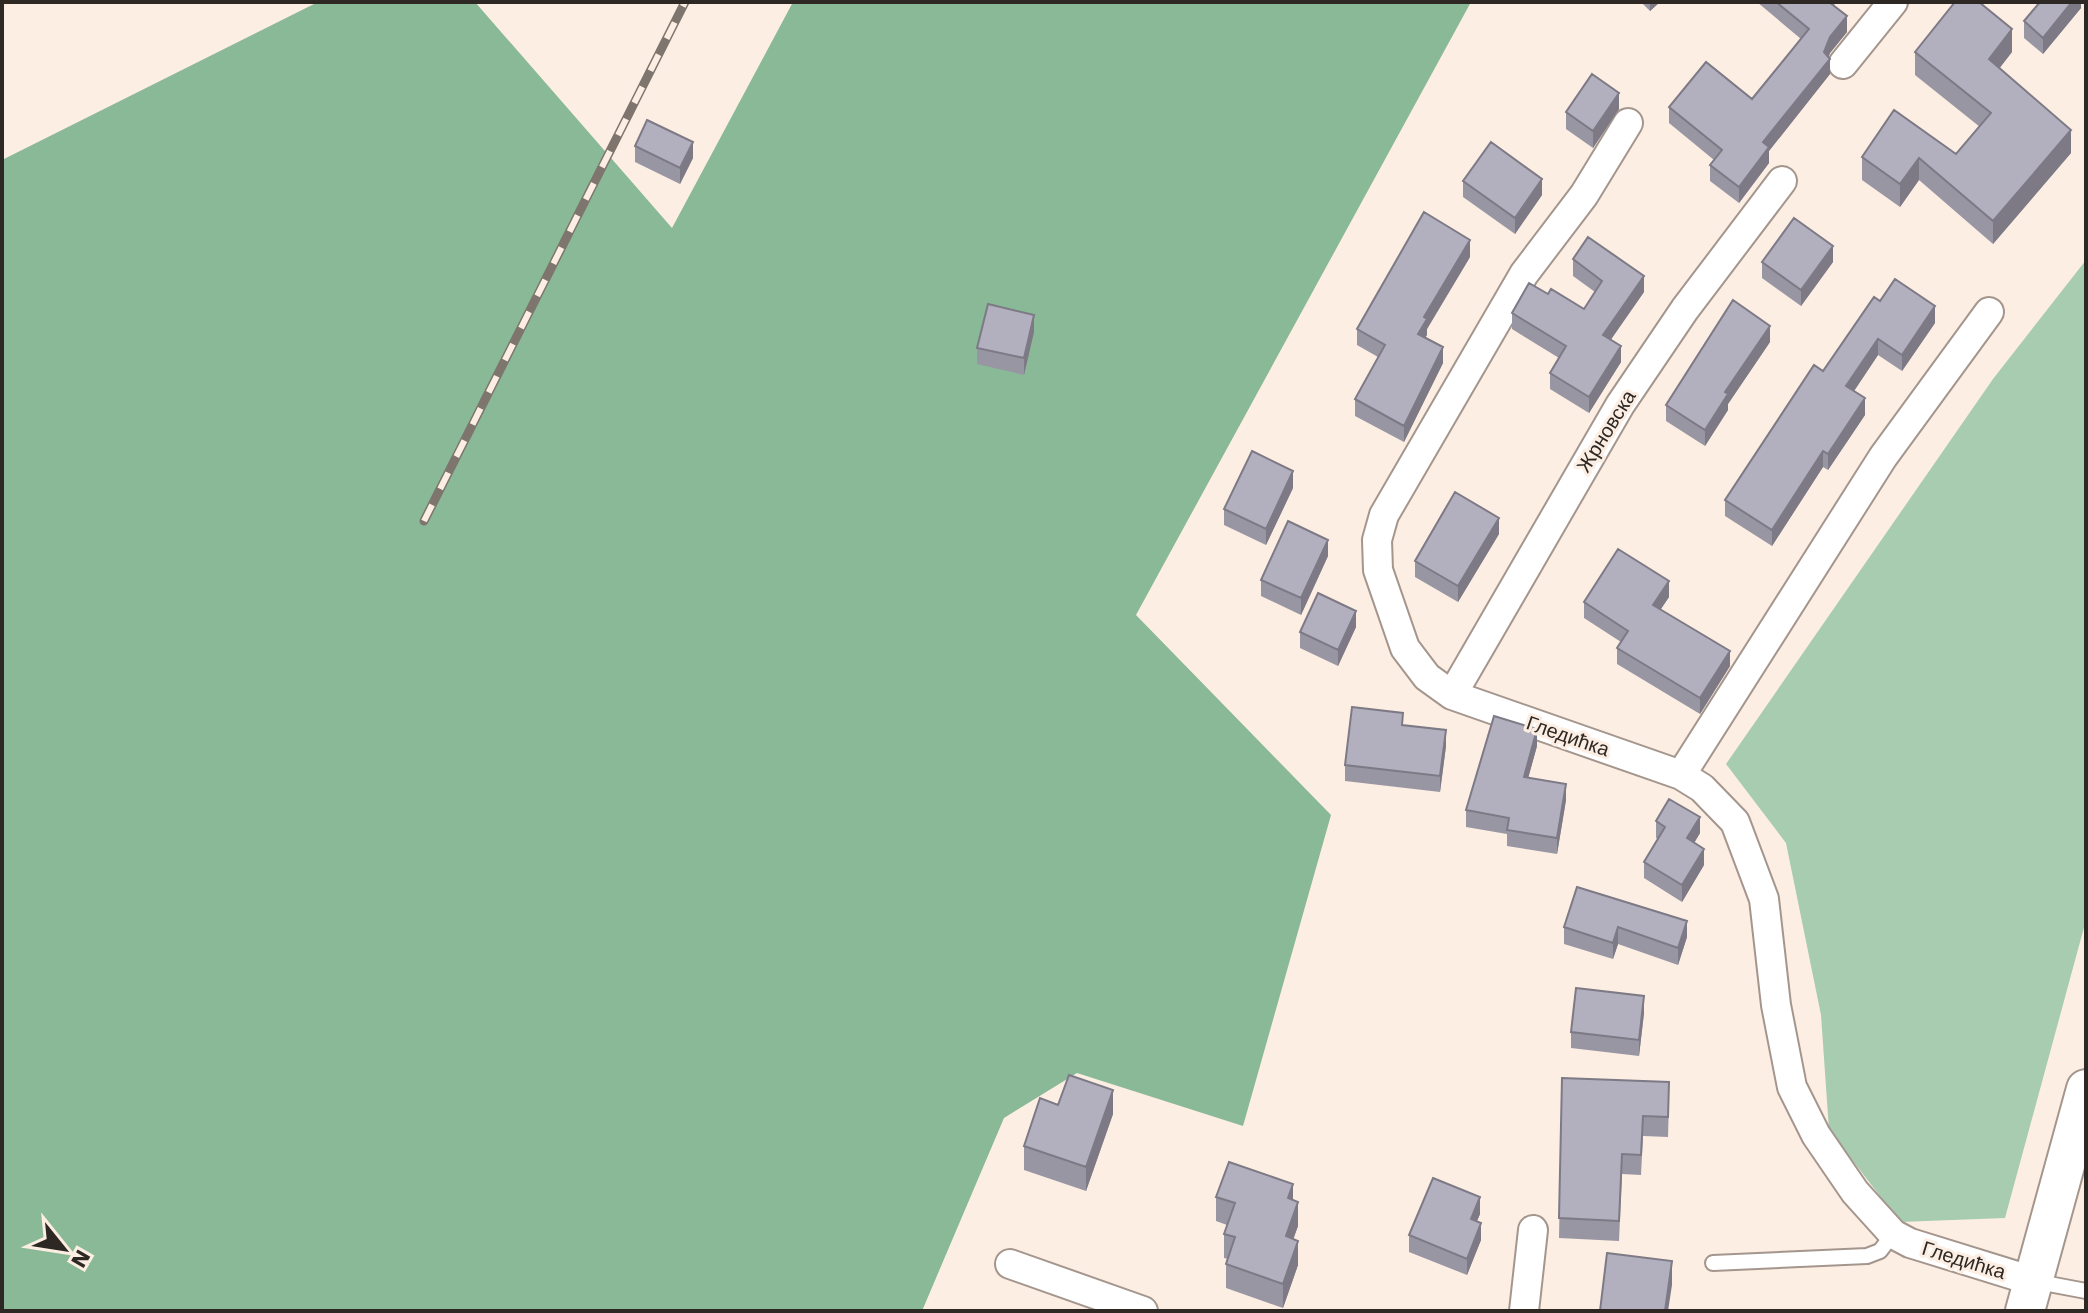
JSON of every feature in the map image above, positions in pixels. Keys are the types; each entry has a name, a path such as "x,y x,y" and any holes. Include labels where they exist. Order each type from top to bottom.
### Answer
{"main road":[{"path":"2029,1296 2086,1089"}],"street":[{"path":"1843,64 1893,2"},
{"name":"Гледићка","path":"1628,123 1584,195 1524,274 1401,483 1380,526 1378,570 1405,648 1427,677 1452,695 1681,775 1722,806 1748,850 1764,899 1788,1076 1802,1111 1836,1166 1893,1234 2029,1296"},
{"name":"Жрновска","path":"1452,695 1620,405 1685,309 1782,181"},
{"path":"1681,775 1883,457 1989,312"},
{"path":"1524,1311 1533,1230"},
{"path":"1010,1264 1143,1311"}],"lane":[{"path":"1713,1263 1867,1256 1880,1251 1893,1234"},
{"path":"2029,1296 2086,1291"}],"green space":[{"path":"318,2 475,2 672,228 793,2 1471,2 1136,615 1331,815 1243,1126 1077,1073 1004,1118 922,1311 2,1311 2,160"},
{"path":"2086,260 2086,920 2005,1218 1900,1222 1829,1130 1821,1015 1786,843 1726,764 1993,379"}],"building":[{"path":"1776,2 1829,2 1847,16 1830,37 1824,52 1830,59 1763,142 1769,147 1739,187 1710,165 1722,150 1669,107 1706,62 1752,99 1809,29"},
{"path":"1955,2 1979,2 2012,29 1989,59 2071,130 1993,221 1919,158 1900,184 1862,157 1894,110 1956,154 1991,113 1915,52"},
{"path":"2040,2 2072,2 2043,38 2024,21"},
{"path":"1592,74 1619,93 1593,131 1566,112"},
{"path":"647,120 693,142 680,168 635,146"},
{"path":"1491,142 1542,179 1515,218 1463,181"},
{"path":"1424,212 1470,240 1424,317 1427,319 1418,334 1443,347 1404,426 1355,399 1385,345 1357,329"},
{"path":"1794,218 1833,246 1801,290 1762,262"},
{"path":"1588,237 1644,276 1603,335 1621,346 1589,397 1550,373 1566,346 1512,313 1529,283 1548,294 1551,289 1584,309 1602,281 1573,259"},
{"path":"1895,279 1935,306 1902,355 1878,339 1846,386 1865,398 1828,454 1823,451 1772,530 1725,500 1814,365 1823,371 1874,297 1880,301"},
{"path":"1733,300 1770,326 1725,392 1728,394 1705,430 1666,405"},
{"path":"988,304 1034,315 1024,358 977,348"},
{"path":"1252,451 1293,471 1266,529 1224,509"},
{"path":"1455,492 1499,518 1458,586 1415,561"},
{"path":"1288,521 1328,540 1301,598 1261,580"},
{"path":"1618,549 1669,581 1653,605 1730,651 1700,698 1617,648 1628,631 1584,602"},
{"path":"1318,593 1356,611 1338,650 1300,632"},
{"path":"1352,707 1403,713 1402,725 1446,730 1440,776 1345,765"},
{"path":"1494,716 1537,729 1524,777 1566,784 1557,838 1507,830 1509,818 1466,810"},
{"path":"1669,799 1700,817 1687,838 1704,849 1682,885 1644,862 1665,827 1656,821"},
{"path":"1577,887 1687,921 1678,948 1618,927 1613,943 1564,927"},
{"path":"1576,988 1644,996 1639,1040 1571,1032"},
{"path":"1069,1075 1113,1090 1086,1167 1024,1146 1040,1098 1058,1105"},
{"path":"1562,1078 1669,1082 1668,1117 1643,1116 1641,1155 1622,1154 1619,1221 1559,1218"},
{"path":"1229,1162 1293,1184 1288,1198 1298,1202 1286,1236 1298,1241 1283,1284 1226,1264 1235,1237 1224,1234 1235,1203 1216,1197"},
{"path":"1433,1178 1480,1197 1471,1219 1481,1223 1467,1259 1409,1235"},
{"path":"1607,1253 1672,1261 1665,1311 1600,1311"}],"railway":[{"path":"424,521 685,2"}]}
